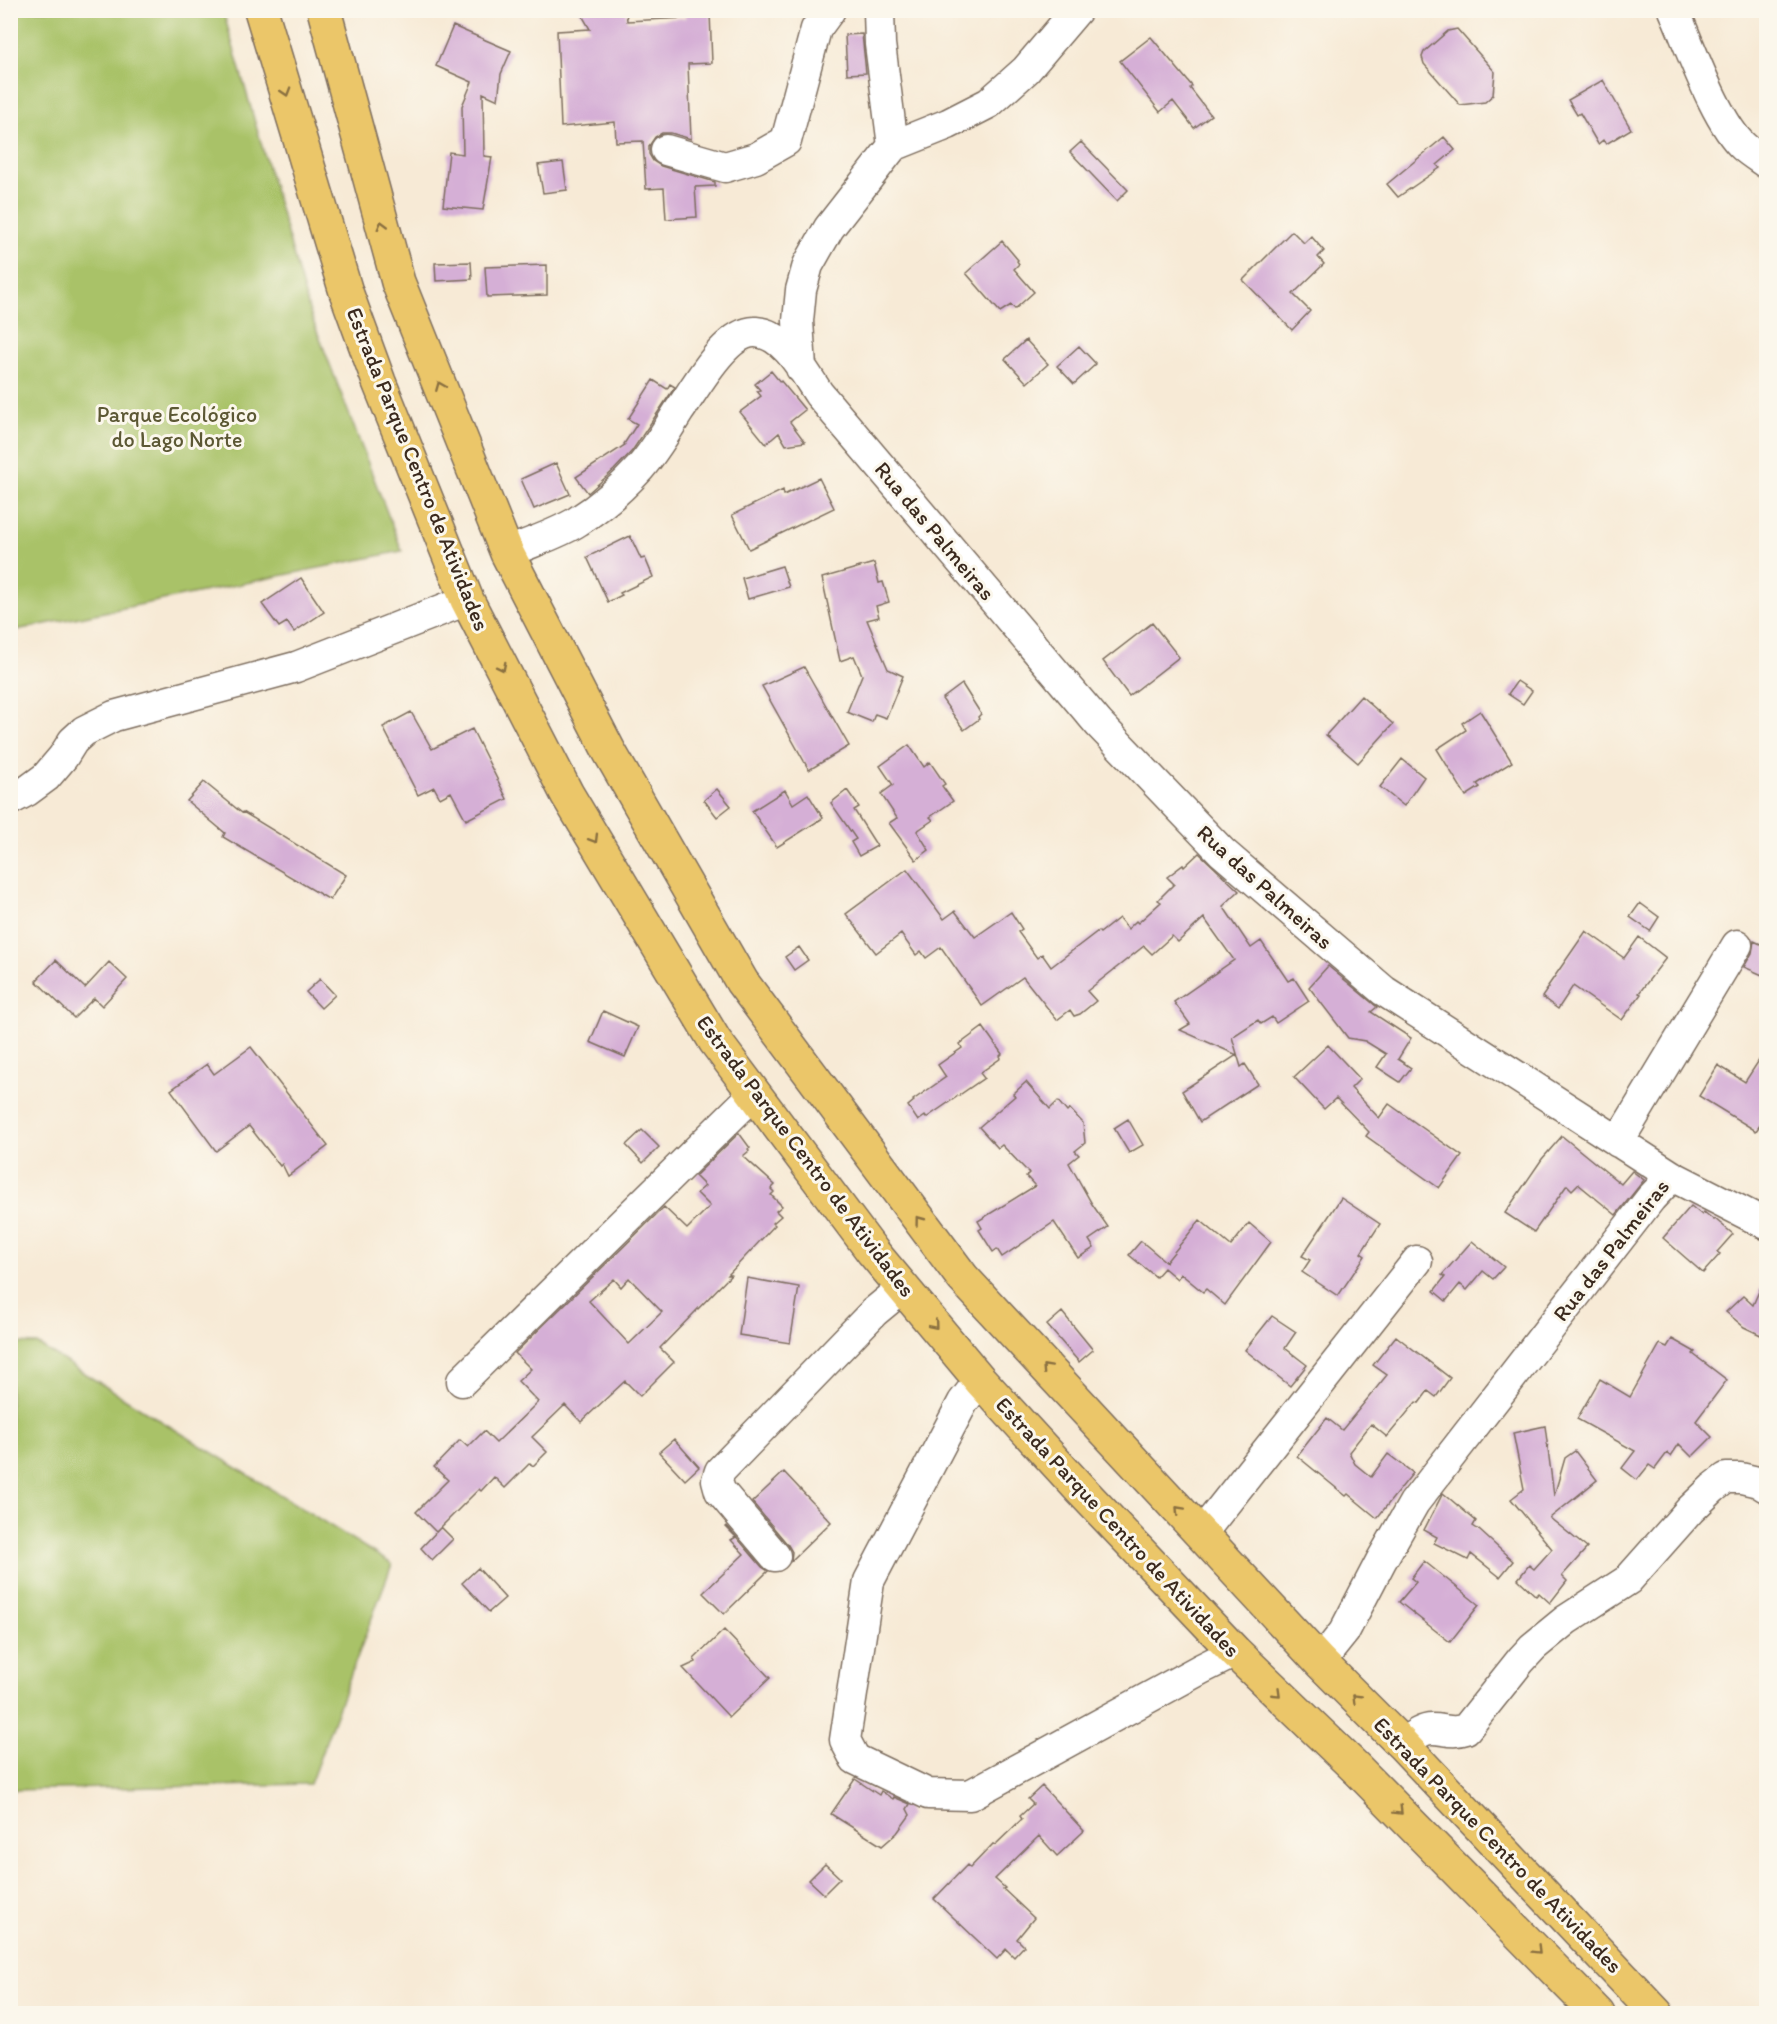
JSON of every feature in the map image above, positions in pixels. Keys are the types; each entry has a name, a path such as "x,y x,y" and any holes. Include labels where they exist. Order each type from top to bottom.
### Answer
{"main road":[{"name":"Estrada Parque Centro de Atividades","path":"261,10 346,291 379,382 467,600 567,794 715,1041 873,1252 981,1380 1234,1652 1358,1770 1598,2013"},
{"name":"Estrada Parque Centro de Atividades","path":"324,10 398,282 507,553 609,751 742,982 963,1278 1320,1662 1402,1744 1658,2013"},
{"path":"346,291 354,282 376,274 387,276 398,282"},
{"path":"1358,1770 1367,1774 1388,1771 1401,1755 1402,1744"}],"street":[{"path":"666,150 725,167 756,158 786,141 816,29 830,10"},
{"path":"879,10 880,44 893,147"},
{"path":"801,368 798,321 801,290 808,265 830,228 893,147 948,124 988,103 1026,70 1077,10"},
{"path":"1674,10 1713,100 1728,127 1743,146 1767,163"},
{"name":"Rua das Palmeiras","path":"507,553 576,522 608,498 641,467 729,342 740,335 754,332 770,335 782,344 827,403 1099,724 1221,852 1384,991 1672,1176 1651,1198 1414,1503 1344,1632 1320,1662"},
{"path":"10,800 46,777 63,758 73,741 84,731 114,716 296,667 467,600"},
{"path":"1618,1142 1737,945"},
{"path":"462,1381 754,1094"},
{"path":"1672,1176 1767,1224"},
{"path":"1201,1534 1417,1261"},
{"path":"775,1556 720,1491 717,1480 720,1471 874,1312 903,1288"},
{"path":"981,1380 963,1402 868,1581 845,1740 855,1759 928,1794 970,1795 1234,1652"},
{"path":"1402,1744 1424,1730 1434,1729 1456,1733 1466,1729 1533,1647 1566,1620 1628,1580 1690,1510 1726,1478 1741,1478 1767,1487"}],"green space":[{"name":"Parque Ecológico do Lago Norte","path":"11,10 223,11 310,313 402,551 11,631"},
{"path":"10,1343 37,1344 392,1564 310,1784 11,1790"}],"building":[{"path":"579,10 626,10 627,21 685,18 685,14 710,13 712,63 688,64 691,139 671,133 662,133 655,137 649,146 649,154 653,161 661,166 715,182 715,186 695,187 697,217 666,219 664,188 646,189 643,141 616,142 615,122 561,127 557,31 590,29"},
{"path":"453,26 511,51 501,74 498,100 483,93 484,156 492,157 483,210 443,206 449,152 463,154 462,106 472,82 436,66"},
{"path":"1457,29 1495,72 1493,95 1485,102 1460,105 1424,64 1422,57 1424,52 1448,31"},
{"path":"862,34 866,73 847,74 845,35"},
{"path":"1151,37 1192,86 1190,88 1211,115 1194,128 1173,101 1160,112 1120,61"},
{"path":"1603,80 1631,129 1606,144 1603,140 1598,144 1580,113 1577,115 1568,100"},
{"path":"1444,137 1455,150 1437,165 1440,168 1398,197 1387,184"},
{"path":"1081,142 1128,190 1117,201 1070,152"},
{"path":"563,162 567,190 543,193 538,165"},
{"path":"1292,231 1304,243 1311,236 1324,251 1318,257 1324,264 1293,294 1310,311 1292,330 1243,280"},
{"path":"1002,241 1018,260 1019,264 1014,269 1034,292 1015,309 1011,305 1000,312 966,273"},
{"path":"471,262 472,279 436,281 435,263"},
{"path":"547,265 547,295 487,297 485,267"},
{"path":"1026,340 1048,364 1027,383 1005,359"},
{"path":"1079,346 1096,364 1074,384 1057,366"},
{"path":"771,371 805,410 790,422 805,442 786,445 779,433 766,444 740,412 761,396 755,384"},
{"path":"653,380 667,389 670,384 675,387 632,451 588,493 576,477 625,445 637,424 628,419"},
{"path":"556,463 570,494 534,509 521,479"},
{"path":"819,478 834,508 749,549 732,515 783,490 784,495"},
{"path":"630,536 641,559 645,558 653,577 620,593 622,595 608,602 587,557"},
{"path":"874,563 879,583 883,582 889,602 876,606 879,617 867,620 888,669 903,676 886,718 875,714 872,722 847,712 862,675 854,656 840,661 822,578"},
{"path":"782,566 789,587 748,599 742,578"},
{"path":"301,578 324,612 294,632 287,622 279,627 262,604"},
{"path":"1152,623 1179,657 1129,696 1103,661"},
{"path":"804,667 849,746 809,770 762,686"},
{"path":"1517,681 1532,691 1523,704 1508,694"},
{"path":"962,684 981,714 979,719 964,730 942,699"},
{"path":"1361,696 1393,724 1358,763 1326,735"},
{"path":"1480,711 1512,762 1477,784 1480,787 1466,796 1437,749 1466,730 1462,723"},
{"path":"411,712 432,749 472,729 507,799 466,820 451,792 440,798 434,787 418,795 383,727"},
{"path":"909,745 924,767 930,762 945,784 942,786 953,801 930,817 933,820 917,831 929,850 916,860 889,823 897,818 881,794 893,785 880,766"},
{"path":"1402,759 1424,777 1404,806 1380,787"},
{"path":"204,782 242,813 346,875 330,900 223,837 225,833 187,801"},
{"path":"717,789 731,806 717,817 704,800"},
{"path":"785,790 793,804 808,794 823,818 777,847 752,811"},
{"path":"847,790 859,807 854,810 877,846 859,856 851,842 856,839 831,803"},
{"path":"1199,853 1239,891 1223,906 1251,948 1261,941 1288,981 1294,978 1309,1001 1276,1023 1272,1017 1261,1024 1258,1020 1232,1037 1241,1067 1245,1064 1258,1084 1200,1122 1182,1091 1237,1055 1180,1030 1190,1024 1174,1002 1234,960 1204,918 1178,942 1172,936 1152,954 1144,946 1087,991 1096,1001 1080,1014 1074,1016 1070,1010 1057,1020 1023,977 982,1006 941,947 926,958 921,951 916,955 901,934 876,953 846,914 907,869 944,919 955,911 975,937 1011,912 1022,929 1018,932 1037,958 1042,954 1051,967 1119,918 1128,929 1136,921 1138,923 1161,902 1158,900 1174,884 1167,877 1183,865 1184,867"},
{"path":"1640,903 1659,917 1650,931 1630,917"},
{"path":"1586,931 1624,958 1639,937 1666,958 1622,1020 1573,986 1558,1009 1542,997"},
{"path":"1754,941 1767,947 1767,977 1744,967 1752,953"},
{"path":"799,947 808,960 794,970 785,957"},
{"path":"56,960 85,988 109,962 127,979 102,1006 94,998 74,1018 36,981"},
{"path":"1328,966 1377,1007 1371,1012 1411,1038 1398,1059 1411,1068 1400,1082 1377,1067 1386,1054 1365,1041 1348,1038 1309,987"},
{"path":"320,979 335,995 321,1008 306,992"},
{"path":"603,1011 638,1027 625,1057 590,1042"},
{"path":"983,1027 1002,1054 1001,1058 980,1073 984,1078 926,1118 925,1116 918,1121 908,1106 946,1077 938,1065 962,1048 960,1044"},
{"path":"1328,1045 1360,1079 1351,1088 1379,1118 1389,1104 1462,1156 1439,1188 1366,1136 1369,1132 1336,1098 1324,1109 1294,1077"},
{"path":"251,1047 328,1146 288,1176 282,1164 280,1166 249,1126 216,1151 171,1090 207,1064 214,1074"},
{"path":"1767,1048 1767,1115 1756,1131 1699,1096 1718,1065 1745,1082"},
{"path":"1026,1082 1050,1109 1058,1101 1067,1112 1070,1109 1083,1123 1085,1143 1075,1151 1079,1155 1069,1163 1108,1227 1089,1240 1094,1248 1078,1258 1054,1222 1002,1257 997,1249 993,1252 979,1230 982,1228 978,1221 1035,1186 1026,1176 1029,1173 1002,1145 998,1148 979,1127 1015,1096 1013,1094"},
{"path":"1128,1119 1143,1145 1129,1153 1114,1128"},
{"path":"642,1130 659,1147 643,1163 626,1145"},
{"path":"739,1133 750,1148 743,1156 775,1185 771,1189 774,1192 771,1195 782,1206 776,1211 781,1216 728,1275 731,1275 660,1348 674,1362 640,1396 625,1381 581,1422 565,1405 532,1437 547,1452 533,1466 530,1463 505,1488 494,1477 436,1532 416,1512 448,1480 434,1467 460,1440 468,1447 484,1431 496,1443 538,1402 518,1381 531,1369 515,1353 664,1207 687,1229 710,1206 697,1193 705,1186 695,1176","holes":["629,1278 662,1312 629,1344 589,1301 614,1279 621,1287"]},
{"path":"1562,1136 1621,1184 1632,1171 1644,1180 1616,1215 1578,1184 1572,1190 1567,1185 1534,1232 1505,1213 1542,1159"},
{"path":"1341,1198 1380,1224 1361,1253 1365,1256 1338,1296 1302,1272 1310,1260 1302,1256"},
{"path":"1691,1206 1702,1215 1704,1212 1715,1219 1733,1234 1717,1252 1720,1254 1703,1273 1663,1238"},
{"path":"1200,1220 1231,1246 1249,1223 1271,1242 1225,1305 1206,1289 1203,1292 1181,1274 1177,1279 1164,1268 1156,1277 1129,1255 1141,1241 1166,1262"},
{"path":"1472,1241 1504,1267 1493,1279 1483,1271 1467,1290 1460,1284 1446,1301 1434,1291 1445,1277 1442,1275"},
{"path":"1767,1273 1767,1338 1744,1327 1726,1312 1743,1296 1753,1305"},
{"path":"747,1278 799,1287 790,1343 739,1335"},
{"path":"1062,1312 1093,1350 1079,1362 1047,1325"},
{"path":"1272,1316 1296,1332 1285,1348 1307,1365 1290,1386 1245,1350"},
{"path":"1396,1336 1450,1378 1436,1397 1428,1391 1419,1403 1416,1402 1387,1437 1371,1424 1349,1452 1355,1464 1371,1477 1388,1454 1413,1473 1377,1518 1297,1456 1327,1418 1342,1430 1387,1375 1373,1365"},
{"path":"1672,1339 1695,1352 1693,1354 1727,1380 1696,1421 1712,1437 1692,1457 1679,1444 1671,1456 1667,1453 1655,1469 1649,1465 1637,1480 1622,1468 1635,1451 1577,1419 1600,1379 1630,1397 1660,1344 1667,1347"},
{"path":"1545,1426 1554,1496 1565,1458 1575,1451 1597,1480 1550,1518 1587,1548 1562,1576 1567,1581 1550,1603 1539,1593 1536,1596 1518,1579 1529,1565 1534,1569 1552,1549 1511,1499 1524,1489 1513,1433"},
{"path":"674,1439 699,1467 685,1480 659,1452"},
{"path":"784,1472 831,1522 791,1561 792,1552 788,1545 752,1502"},
{"path":"1443,1493 1476,1521 1473,1526 1513,1561 1500,1577 1471,1554 1468,1560 1434,1543 1437,1537 1424,1530"},
{"path":"727,1526 768,1571 724,1614 703,1593 744,1554 731,1540 736,1537"},
{"path":"441,1527 453,1539 432,1560 421,1548"},
{"path":"1424,1561 1479,1605 1450,1642 1399,1602 1416,1582 1411,1578"},
{"path":"478,1568 505,1598 489,1612 462,1583"},
{"path":"724,1630 770,1678 729,1717 683,1668 696,1662 694,1659"},
{"path":"855,1779 879,1795 881,1791 893,1799 894,1797 910,1804 907,1809 910,1815 897,1833 882,1846 831,1814"},
{"path":"1042,1786 1084,1831 1057,1856 1039,1836 995,1879 1034,1918 1017,1939 1024,1946 1014,1957 1006,1949 997,1959 934,1899 967,1865 970,1868 1022,1819 1020,1816 1033,1804 1028,1799"},
{"path":"825,1864 840,1878 824,1894 809,1880"}]}
